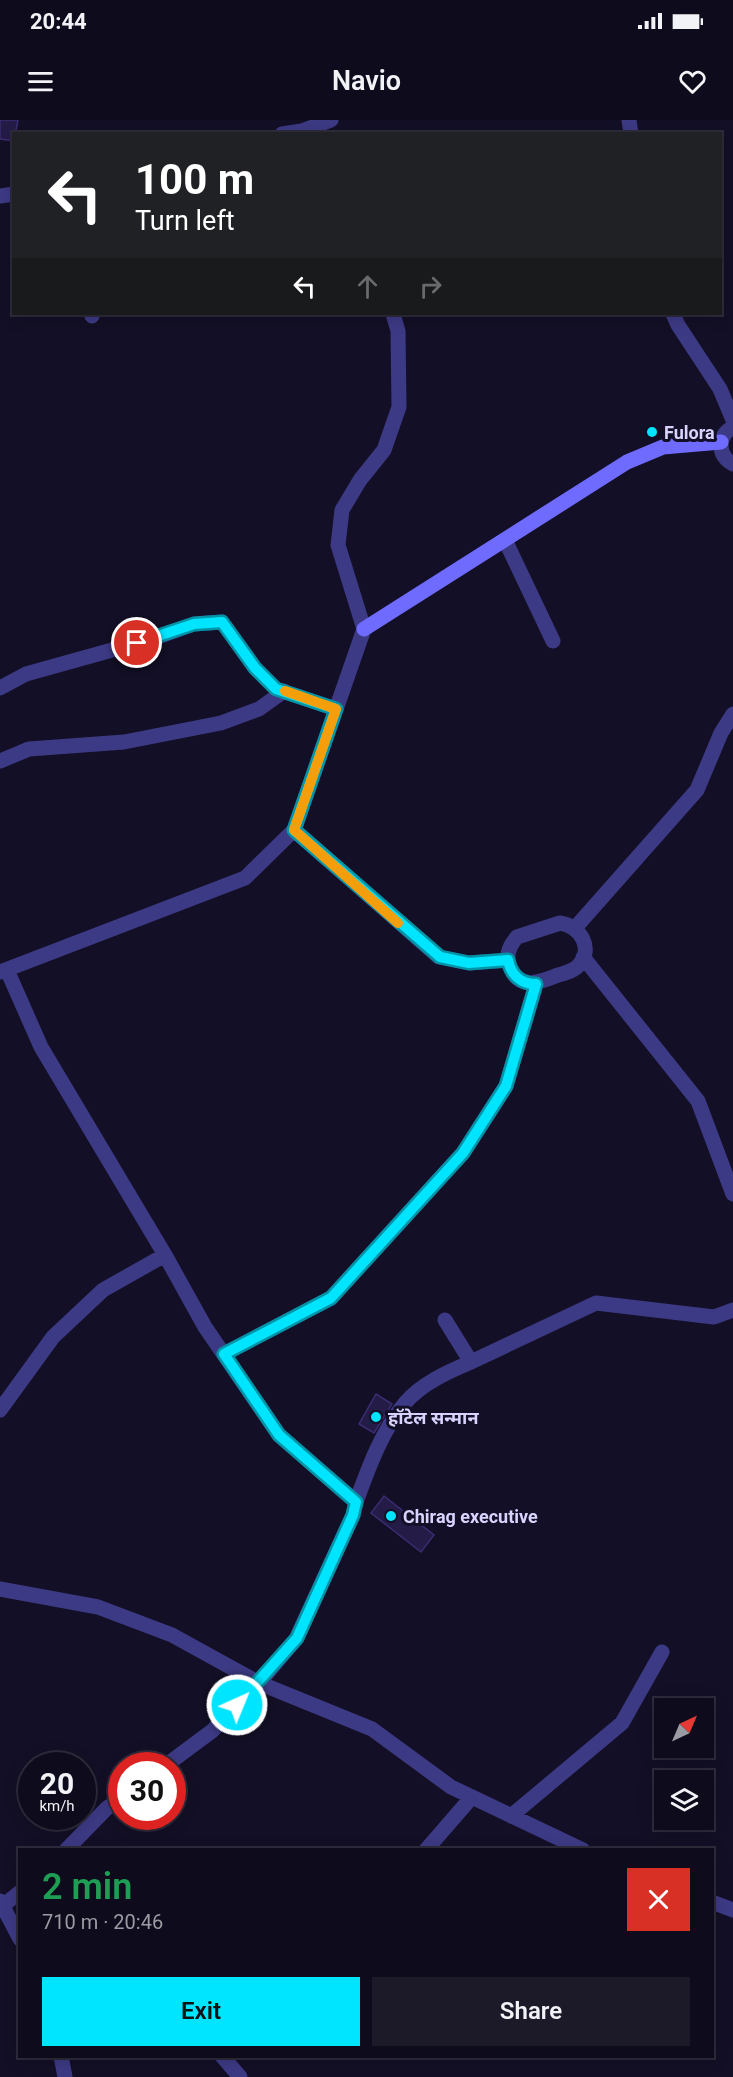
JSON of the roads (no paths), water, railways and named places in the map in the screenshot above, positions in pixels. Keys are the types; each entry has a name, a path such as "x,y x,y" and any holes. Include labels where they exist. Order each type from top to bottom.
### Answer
{"street":[{"path":"302,132 331,120"},
{"path":"356,1502 279,1435 204,1327 165,1255 41,1047 2,971 245,878 294,830 364,629 338,545 342,510 360,480 384,450 399,407 398,331 393,315"},
{"path":"673,315 720,389 733,420"},
{"path":"733,427 726,432 721,442 722,453 733,464"},
{"path":"364,629 627,462 663,447 721,442"},
{"path":"505,540 553,641"},
{"path":"0,688 26,674 155,638 194,624 222,622 255,668 276,689 336,709"},
{"path":"0,760 29,749 124,742 221,723 260,709 284,691"},
{"path":"575,928 697,790 721,733 733,714"},
{"path":"294,830 440,957 469,963 508,960"},
{"path":"584,957 574,969 536,984 526,983 517,978 508,960 509,950 517,937 555,923 575,928 584,941 584,957 698,1101 733,1194"},
{"path":"224,1354 331,1298 463,1153 506,1086 536,984"},
{"path":"0,1410 53,1337 104,1290 165,1255"},
{"path":"184,1752 212,1731 259,1683 297,1638 353,1515 356,1502 381,1442 404,1403 443,1374 596,1303 714,1317 733,1310"},
{"path":"445,1320 471,1362"},
{"path":"0,1589 98,1607 172,1635 259,1683 372,1729 451,1787 579,1848"},
{"path":"511,1816 622,1723 662,1652"},
{"path":"428,1848 471,1798"},
{"path":"68,1848 108,1807"},
{"path":"18,1893 1,1905 18,1935"},
{"path":"714,1903 733,1910"},
{"path":"61,2058 65,2077"},
{"path":"224,2058 240,2077"}],"place":[{"name":"Fulora","path":"652,432"},
{"name":"हॉटेल सन्मान","path":"376,1417"},
{"name":"Chirag executive","path":"391,1516"}]}
